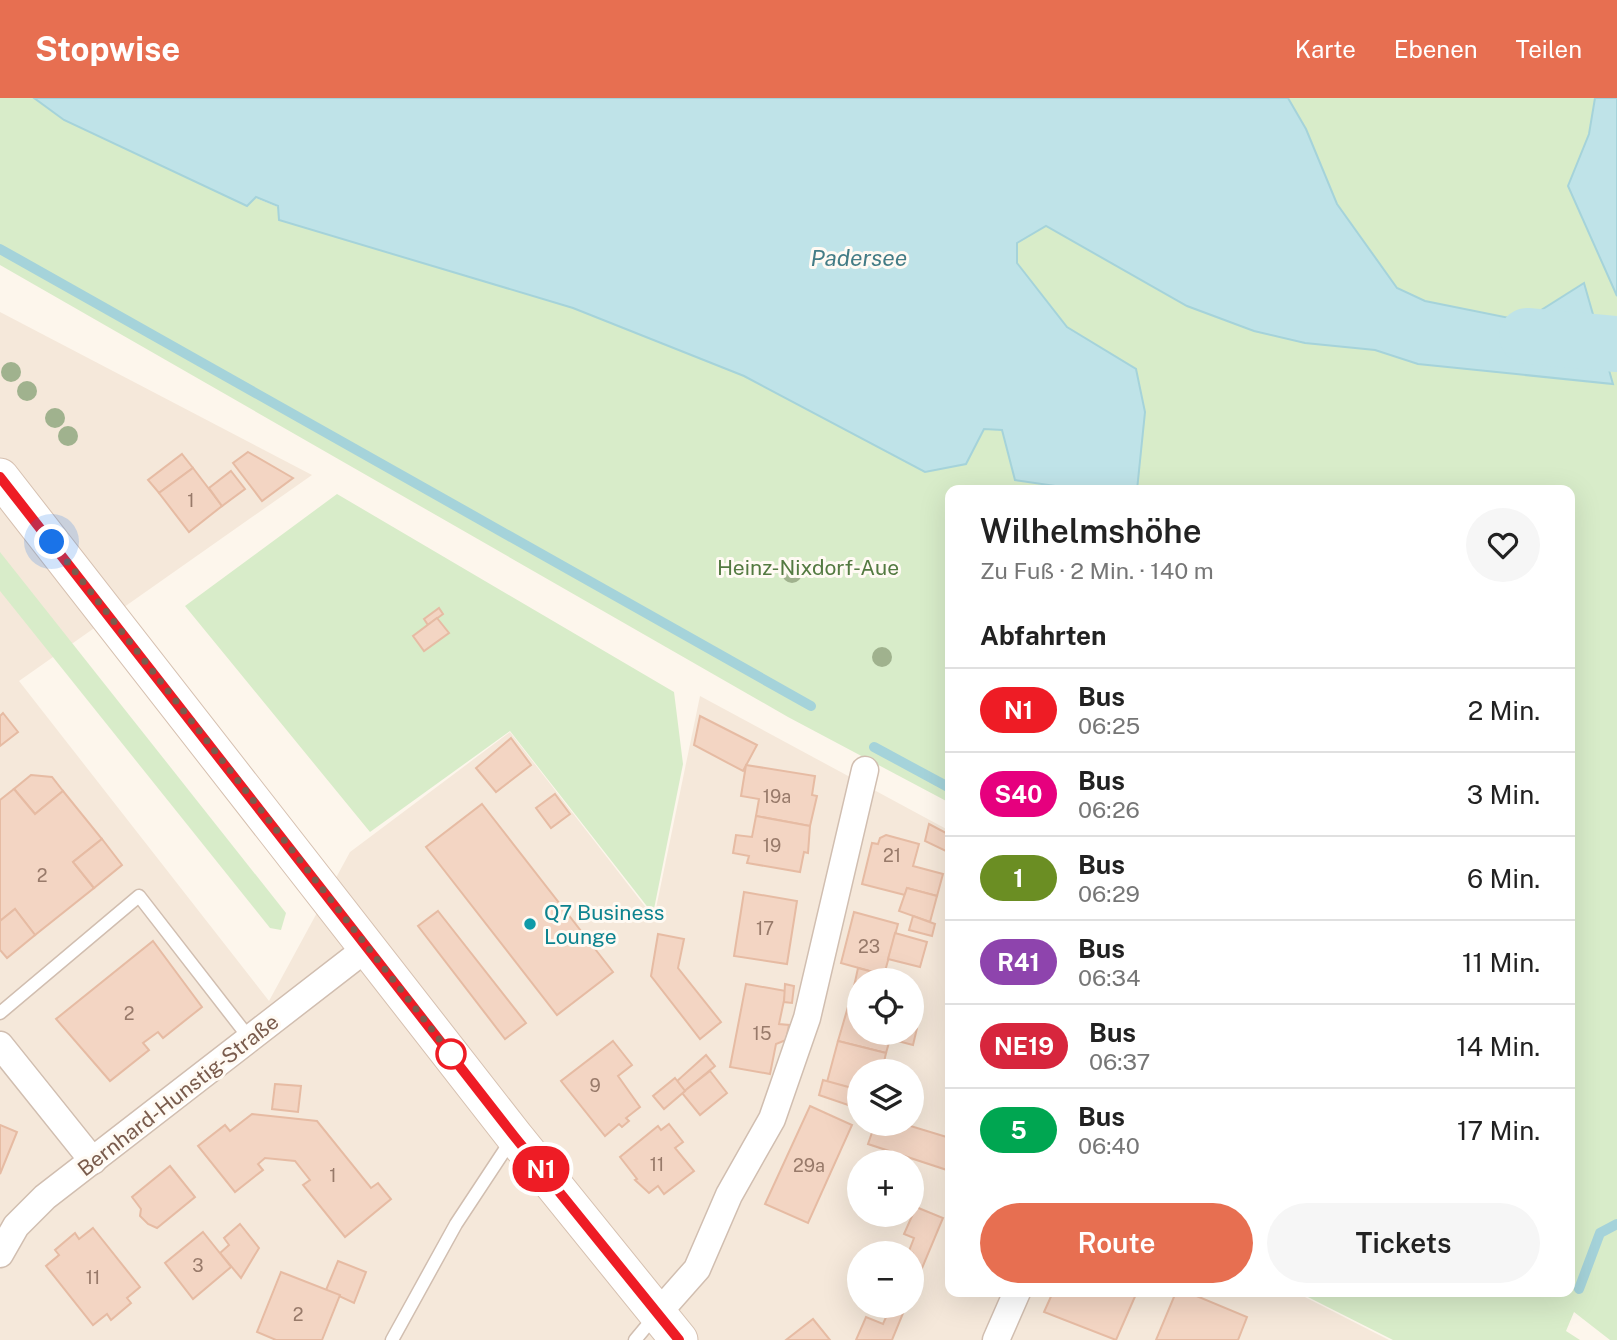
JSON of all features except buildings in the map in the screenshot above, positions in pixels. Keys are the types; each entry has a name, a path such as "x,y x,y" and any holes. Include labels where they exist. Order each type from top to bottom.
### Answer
{"main road":[{"path":"0,477 514,1136 669,1326"}],"street":[{"path":"669,1326 729,1195 772,1119 807,1018 865,770"},
{"name":"Bernhard-Hunstig-Straße","path":"0,1254 16,1226 45,1197 368,947"},
{"path":"0,1045 93,1161"},
{"path":"1006,1337 1016,1297"}],"lane":[{"path":"0,1013 139,896 250,1039"},
{"path":"392,1340 456,1224 514,1136"},
{"path":"635,1340 669,1326"}],"shaded area":[{"path":"0,312 312,475 19,681 269,1001 350,852 510,732 654,918 700,696 945,828 945,1297 1305,1297 1389,1340 0,1340"}],"green space":[{"name":"Heinz-Nixdorf-Aue","path":"0,98 34,98 65,120 278,207 573,308 744,376 925,472 976,442 984,429 1002,430 1015,480 1056,485 945,485 945,800 788,717 0,265"},
{"path":"1288,98 1595,98 1589,134 1568,186 1617,296 1617,1340 1610,1340 1574,1312 1566,1331 1580,1340 1393,1340 1308,1297 1575,1297 1575,485 1138,485 1145,412 1136,369 1067,327 1017,263 1017,243 1047,225 1187,306 1254,331 1305,343 1396,288 1337,204 1306,129"},
{"path":"337,494 674,692 683,764 653,914 510,731 370,832 185,606"},
{"path":"0,552 286,913 281,930 270,928 0,591"}],"water":[{"name":"Padersee","path":"34,98 1288,98 1306,129 1337,204 1397,288 1425,301 1524,321 1584,283 1613,384 1418,364 1375,350 1305,343 1254,331 1187,306 1046,226 1017,243 1017,263 1067,327 1136,369 1145,412 1138,485 1049,485 1015,480 1002,430 984,429 966,464 925,472 744,376 573,308 279,220 278,206 256,197 247,206 64,120"},
{"path":"1595,98 1617,98 1617,296 1568,186 1589,134"}],"waterway":[{"path":"0,249 811,706"},
{"path":"1527,336 1617,344"},
{"path":"874,747 945,785"},
{"path":"1579,1289 1600,1233 1617,1224"}],"bus line":[{"name":"N1","path":"0,477 225,762 514,1136 679,1340"}],"place":[{"name":"Q7 Business Lounge","path":"530,924"}],"route":[{"path":"52,542 451,1054"}]}
